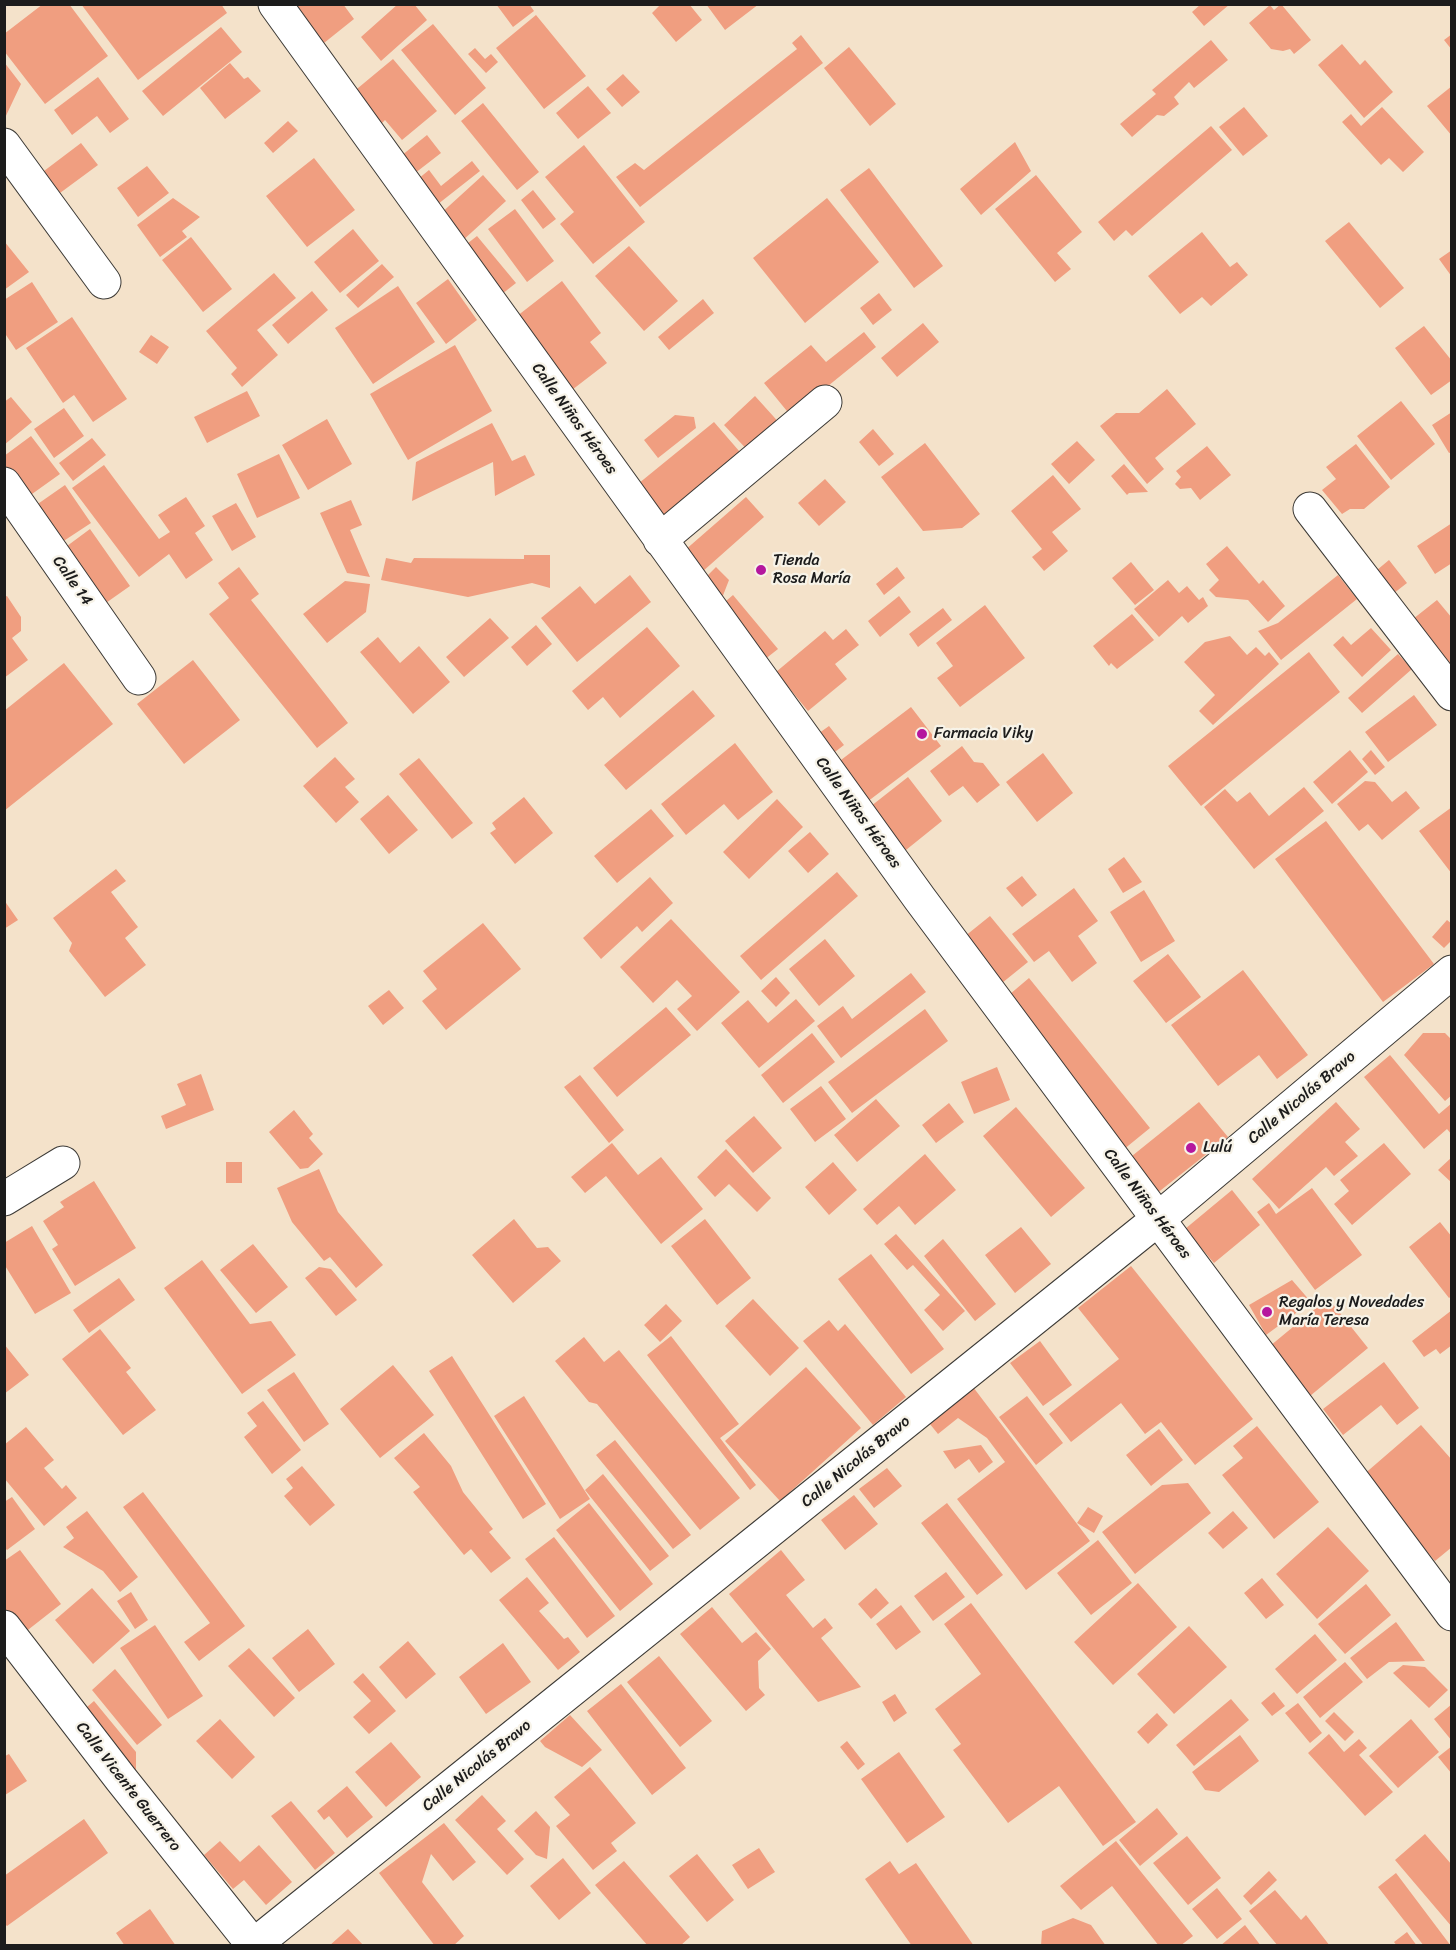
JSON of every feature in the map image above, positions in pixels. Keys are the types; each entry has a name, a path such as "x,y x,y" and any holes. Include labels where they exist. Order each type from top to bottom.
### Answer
{"street":[{"name":"Calle Niños Héroes","path":"275,4 920,899 1452,1614"},
{"path":"4,145 104,282"},
{"path":"660,540 825,402"},
{"name":"Calle 14","path":"4,484 139,678"},
{"path":"1310,509 1452,694"},
{"name":"Calle Nicolás Bravo","path":"254,1945 1158,1219 1452,972"},
{"path":"4,1199 63,1163"},
{"name":"Calle Vicente Guerrero","path":"4,1627 121,1779 254,1945"}],"building":[{"path":"43,4 69,4 108,56 45,104 4,51 4,34"},
{"path":"81,4 221,4 227,13 138,80"},
{"path":"294,4 343,4 354,19 324,43"},
{"path":"398,4 414,4 427,20 381,61 361,37"},
{"path":"496,4 529,4 534,11 513,27"},
{"path":"661,4 689,4 702,20 676,42 652,13"},
{"path":"706,4 759,4 725,30"},
{"path":"1201,4 1230,4 1204,26 1192,12"},
{"path":"1281,4 1311,40 1294,54 1290,49 1283,51 1271,49 1249,23 1270,5 1274,10"},
{"path":"536,15 586,76 544,109 496,48"},
{"path":"433,24 486,88 455,115 401,50"},
{"path":"221,27 242,52 163,116 142,91"},
{"path":"1452,34 1452,50 1444,40"},
{"path":"801,35 823,63 640,207 616,177 635,163 644,170 797,49 792,43"},
{"path":"1211,40 1228,60 1194,88 1189,82 1174,97 1179,104 1164,116 1157,115 1132,137 1120,124 1156,94 1152,90"},
{"path":"1342,44 1360,65 1365,60 1393,92 1364,118 1318,65"},
{"path":"849,47 896,104 870,126 824,68"},
{"path":"475,48 485,59 491,54 498,62 486,73 468,54"},
{"path":"393,59 437,111 402,140 385,120 379,126 352,93"},
{"path":"4,62 21,84 4,120"},
{"path":"230,63 244,79 248,77 261,91 225,119 200,88"},
{"path":"623,74 640,92 622,107 606,89"},
{"path":"98,77 129,119 110,133 97,116 72,135 54,110"},
{"path":"588,86 611,113 578,139 556,113"},
{"path":"1452,86 1452,136 1427,106"},
{"path":"483,103 539,172 517,190 461,121"},
{"path":"1244,107 1268,136 1243,156 1219,127"},
{"path":"1382,107 1424,152 1403,172 1389,158 1381,165 1342,122 1351,114 1361,126"},
{"path":"288,121 298,131 273,153 264,143"},
{"path":"1211,126 1232,150 1132,236 1126,230 1114,241 1098,222"},
{"path":"427,135 441,153 410,177 396,160"},
{"path":"1015,142 1031,171 981,215 960,189"},
{"path":"81,143 98,165 60,193 44,171"},
{"path":"584,145 645,222 593,264 560,224 574,212 545,177"},
{"path":"314,158 355,210 307,247 266,196"},
{"path":"472,161 480,171 433,208 412,184 429,170 441,186"},
{"path":"147,166 169,193 138,217 117,188"},
{"path":"869,168 943,266 914,288 840,190"},
{"path":"483,175 506,201 461,242 438,216"},
{"path":"1036,175 1082,232 1057,253 1071,269 1055,282 995,209"},
{"path":"533,190 556,219 543,229 521,200"},
{"path":"173,198 200,217 182,231 187,237 160,257 137,225"},
{"path":"827,198 879,262 805,323 753,258"},
{"path":"515,209 554,261 527,282 488,229"},
{"path":"1349,222 1404,288 1380,308 1325,241"},
{"path":"353,229 379,261 340,293 314,262"},
{"path":"1202,232 1230,267 1237,262 1248,275 1211,306 1202,297 1180,314 1148,276"},
{"path":"477,236 516,283 502,294 463,247"},
{"path":"191,237 232,289 203,312 162,260"},
{"path":"4,241 29,272 4,290"},
{"path":"629,246 678,301 644,331 595,276"},
{"path":"1452,250 1452,277 1439,259"},
{"path":"382,264 394,277 358,308 346,295"},
{"path":"274,273 296,298 257,330 278,355 242,387 231,374 237,368 206,331"},
{"path":"448,279 477,320 446,344 416,303"},
{"path":"562,281 601,333 590,342 607,363 568,393 512,320"},
{"path":"32,282 58,322 16,350 4,332 4,300"},
{"path":"398,286 435,342 373,384 335,328"},
{"path":"312,291 328,310 288,344 272,325"},
{"path":"879,293 892,310 873,325 860,308"},
{"path":"703,299 714,313 669,350 658,337"},
{"path":"72,317 127,399 93,422 74,395 63,403 26,348"},
{"path":"923,323 939,342 897,377 881,358"},
{"path":"1424,326 1452,361 1452,380 1431,395 1395,348"},
{"path":"864,332 876,347 791,416 764,383 811,345 826,362"},
{"path":"151,335 169,347 157,364 139,352"},
{"path":"455,345 492,411 408,460 370,394"},
{"path":"1167,389 1196,424 1155,458 1164,469 1147,484 1100,426 1116,413 1139,413"},
{"path":"247,391 260,416 207,443 194,417"},
{"path":"755,396 783,427 752,455 724,425"},
{"path":"11,397 32,422 4,445 4,402"},
{"path":"1401,401 1435,444 1391,480 1357,436"},
{"path":"64,408 84,436 54,458 34,429"},
{"path":"1452,412 1452,452 1449,453 1432,425"},
{"path":"675,415 694,417 696,428 658,458 644,440"},
{"path":"327,419 352,464 308,490 282,445"},
{"path":"714,422 746,459 664,526 633,488"},
{"path":"492,423 512,461 525,455 535,475 495,496 493,462 412,501 416,462"},
{"path":"873,429 894,454 879,466 859,442"},
{"path":"31,436 60,474 25,499 4,471 4,456"},
{"path":"92,438 106,455 73,481 59,463"},
{"path":"1077,441 1095,460 1069,484 1051,464"},
{"path":"925,443 980,514 962,528 923,531 881,477"},
{"path":"1356,444 1390,487 1364,509 1350,509 1342,514 1322,490 1336,479 1326,467"},
{"path":"1207,446 1231,475 1200,500 1191,488 1180,489 1175,484 1181,477 1176,471"},
{"path":"279,454 300,498 257,518 237,474"},
{"path":"1124,464 1148,492 1127,495 1111,476"},
{"path":"104,465 159,539 170,532 158,515 186,497 205,526 195,533 213,560 186,579 169,554 139,577 72,488"},
{"path":"1053,475 1081,509 1052,532 1068,551 1044,571 1032,557 1042,549 1011,511"},
{"path":"825,479 846,502 819,526 798,503"},
{"path":"65,485 91,523 56,546 32,508"},
{"path":"746,497 764,517 702,572 684,551"},
{"path":"351,500 362,525 350,530 370,577 347,573 320,513"},
{"path":"236,503 256,537 232,551 212,516"},
{"path":"1452,523 1452,563 1435,574 1417,546"},
{"path":"90,529 130,586 103,605 63,549"},
{"path":"1227,546 1259,584 1263,580 1285,606 1268,622 1248,600 1216,597 1209,590 1219,580 1206,564"},
{"path":"524,555 550,555 550,588 532,583 468,597 381,580 386,558 411,563 414,558 524,559"},
{"path":"1389,560 1407,583 1389,597 1371,575"},
{"path":"1131,562 1154,590 1135,605 1112,578"},
{"path":"239,567 259,594 251,600 348,723 317,748 209,614 229,598 218,583"},
{"path":"716,567 729,580 722,598 707,584 711,580 707,576"},
{"path":"897,567 905,578 884,595 876,584"},
{"path":"630,575 651,602 577,662 541,618 580,586 595,604"},
{"path":"1338,575 1357,599 1281,660 1258,631 1278,623"},
{"path":"1168,580 1179,593 1187,586 1199,600 1203,597 1208,606 1188,623 1182,616 1159,637 1134,609"},
{"path":"345,581 370,584 366,612 327,643 303,614"},
{"path":"733,595 778,649 764,660 719,607"},
{"path":"7,596 21,617 21,631 12,638 28,660 4,678 4,597"},
{"path":"899,596 911,612 880,637 868,621"},
{"path":"1437,600 1452,618 1452,668 1413,619"},
{"path":"985,605 1025,658 960,707 937,678 953,666 936,643"},
{"path":"943,608 952,620 918,647 909,634"},
{"path":"1132,614 1154,640 1117,669 1111,663 1109,666 1093,646"},
{"path":"490,618 509,638 464,677 446,657"},
{"path":"536,625 552,644 527,666 511,647"},
{"path":"647,627 680,666 620,718 603,697 588,710 572,691"},
{"path":"1371,628 1391,650 1362,677 1333,645 1343,636 1351,645"},
{"path":"846,629 859,645 835,664 847,679 808,711 776,672 825,631 833,640"},
{"path":"1230,636 1247,655 1256,647 1265,656 1269,652 1279,664 1213,725 1199,711 1215,695 1184,662 1205,642"},
{"path":"378,637 400,663 419,646 450,682 413,714 360,652"},
{"path":"1309,652 1340,692 1201,806 1168,766"},
{"path":"1398,654 1412,669 1362,713 1348,698"},
{"path":"193,660 240,720 184,764 137,704"},
{"path":"64,663 113,724 4,811 4,711"},
{"path":"693,690 715,716 626,790 604,765"},
{"path":"1414,695 1437,725 1388,762 1365,732"},
{"path":"911,707 941,746 863,805 833,766"},
{"path":"829,726 844,745 831,755 815,736"},
{"path":"735,743 773,792 738,820 724,804 686,835 661,804"},
{"path":"962,746 974,762 983,763 1000,785 977,803 963,786 949,796 930,771"},
{"path":"1350,750 1368,772 1332,804 1313,782"},
{"path":"1371,750 1385,767 1375,775 1362,759"},
{"path":"1043,753 1073,793 1037,822 1006,782"},
{"path":"335,757 355,779 345,787 359,802 336,823 303,786"},
{"path":"419,758 473,823 452,839 399,774"},
{"path":"908,777 942,821 901,854 866,810"},
{"path":"1365,781 1375,782 1392,802 1406,791 1420,808 1382,840 1368,824 1359,831 1337,804"},
{"path":"1304,787 1324,811 1254,869 1204,807 1225,789 1237,802 1250,792 1269,816"},
{"path":"388,795 418,830 389,854 360,819"},
{"path":"524,797 553,833 515,864 490,833 496,829 492,823"},
{"path":"777,799 803,827 749,879 723,852"},
{"path":"1452,807 1452,874 1419,831"},
{"path":"651,809 674,836 617,883 594,856"},
{"path":"1326,821 1434,964 1383,1002 1275,859"},
{"path":"810,832 829,854 808,873 788,851"},
{"path":"1124,857 1142,882 1123,893 1108,869"},
{"path":"116,869 126,881 111,892 138,927 125,938 146,965 105,997 69,951 72,943 53,918"},
{"path":"837,872 858,896 761,980 740,956"},
{"path":"1022,876 1037,895 1022,907 1006,888"},
{"path":"650,877 673,903 642,932 637,926 601,959 583,938"},
{"path":"1074,888 1098,921 1078,936 1097,963 1072,982 1049,951 1034,962 1012,934"},
{"path":"1144,890 1175,941 1141,962 1110,912"},
{"path":"4,900 18,920 4,929"},
{"path":"990,916 1028,962 997,987 959,941"},
{"path":"671,919 740,992 697,1031 677,1009 692,996 677,980 653,1003 620,967"},
{"path":"1447,920 1452,924 1452,940 1444,948 1432,937"},
{"path":"483,923 521,969 446,1030 422,1001 437,989 423,971"},
{"path":"825,939 855,976 819,1006 789,969"},
{"path":"1168,954 1201,997 1166,1023 1133,981"},
{"path":"1243,970 1308,1055 1277,1079 1259,1055 1218,1086 1171,1025"},
{"path":"911,973 926,992 841,1058 817,1026 843,1006 852,1019"},
{"path":"776,977 790,993 776,1007 761,991"},
{"path":"1029,978 1150,1128 1123,1150 1003,1000"},
{"path":"389,990 404,1008 383,1025 368,1006"},
{"path":"796,999 815,1021 759,1068 721,1023 748,1000 768,1023"},
{"path":"666,1007 691,1035 617,1097 593,1068"},
{"path":"925,1009 948,1041 852,1113 828,1082"},
{"path":"812,1033 835,1062 783,1103 761,1075"},
{"path":"1423,1033 1445,1033 1452,1040 1452,1095 1445,1101 1404,1055"},
{"path":"1390,1055 1439,1114 1452,1103 1452,1135 1447,1129 1424,1149 1364,1077"},
{"path":"997,1067 1010,1100 974,1114 961,1082"},
{"path":"201,1074 214,1110 166,1129 161,1116 186,1105 177,1084"},
{"path":"580,1075 624,1130 609,1143 564,1087"},
{"path":"821,1086 846,1119 815,1142 790,1109"},
{"path":"876,1099 900,1126 857,1162 834,1135"},
{"path":"1199,1102 1228,1137 1156,1194 1127,1160"},
{"path":"1336,1102 1360,1129 1345,1142 1358,1156 1334,1176 1326,1167 1279,1209 1252,1179"},
{"path":"949,1103 964,1122 936,1143 922,1125"},
{"path":"1016,1107 1085,1188 1051,1217 983,1136"},
{"path":"294,1110 313,1134 309,1138 323,1154 308,1168 300,1169 269,1132"},
{"path":"754,1116 782,1148 753,1173 725,1141"},
{"path":"612,1143 638,1175 661,1157 703,1209 661,1244 606,1176 585,1193 571,1177"},
{"path":"1384,1143 1411,1174 1352,1225 1334,1204 1349,1191 1340,1180"},
{"path":"726,1149 771,1198 757,1212 729,1184 715,1197 697,1177"},
{"path":"925,1154 956,1190 915,1225 899,1206 877,1225 863,1209"},
{"path":"1452,1157 1452,1183 1438,1170"},
{"path":"226,1162 242,1162 242,1183 226,1183"},
{"path":"833,1162 857,1190 829,1215 805,1187"},
{"path":"319,1169 338,1212 383,1265 356,1288 330,1257 324,1261 292,1222 277,1188"},
{"path":"94,1181 136,1248 75,1286 52,1249 58,1245 43,1221 64,1207 60,1202"},
{"path":"1312,1188 1362,1255 1315,1290 1257,1212 1269,1203 1276,1214"},
{"path":"1232,1190 1260,1225 1214,1263 1185,1229"},
{"path":"514,1219 537,1248 548,1247 561,1261 513,1303 472,1255"},
{"path":"705,1219 751,1278 717,1305 671,1246"},
{"path":"1440,1222 1452,1237 1452,1296 1449,1298 1409,1247"},
{"path":"32,1226 71,1293 35,1314 4,1264 4,1243"},
{"path":"1021,1227 1051,1264 1015,1293 985,1255"},
{"path":"896,1234 965,1311 943,1331 924,1310 940,1295 913,1265 907,1270 884,1244"},
{"path":"943,1239 996,1304 975,1321 924,1256"},
{"path":"253,1244 288,1287 256,1313 220,1270"},
{"path":"871,1254 944,1349 911,1374 838,1279"},
{"path":"202,1260 250,1324 271,1321 296,1355 242,1394 164,1288"},
{"path":"1131,1266 1253,1419 1195,1465 1161,1422 1145,1434 1121,1403 1071,1442 1049,1414 1119,1359 1078,1308"},
{"path":"319,1267 331,1269 357,1300 336,1316 305,1278"},
{"path":"119,1278 135,1300 89,1333 73,1310"},
{"path":"1292,1280 1311,1302 1266,1335 1249,1305"},
{"path":"1328,1298 1368,1348 1310,1396 1270,1346"},
{"path":"753,1299 799,1348 770,1376 725,1326"},
{"path":"666,1304 682,1321 660,1342 644,1325"},
{"path":"1452,1310 1452,1345 1440,1354 1436,1349 1424,1357 1412,1341"},
{"path":"829,1320 838,1331 845,1324 906,1397 873,1425 803,1341"},
{"path":"100,1329 131,1368 126,1372 156,1410 123,1435 62,1359"},
{"path":"671,1336 739,1424 720,1438 756,1485 750,1490 647,1355"},
{"path":"584,1337 604,1362 619,1350 740,1498 700,1530 597,1404 589,1402 555,1361"},
{"path":"1040,1341 1072,1385 1043,1406 1010,1363"},
{"path":"4,1344 29,1375 4,1394"},
{"path":"452,1356 546,1504 523,1519 429,1371"},
{"path":"1384,1362 1419,1408 1397,1425 1381,1405 1343,1435 1323,1409"},
{"path":"393,1365 434,1415 380,1458 340,1409"},
{"path":"806,1367 861,1428 780,1501 725,1441"},
{"path":"294,1372 329,1424 304,1442 267,1390"},
{"path":"970,1383 1090,1541 1026,1590 957,1499 1005,1462 987,1438 958,1418 938,1434 925,1418"},
{"path":"524,1396 590,1499 560,1519 494,1416"},
{"path":"1027,1396 1063,1443 1036,1465 999,1417"},
{"path":"263,1401 301,1450 272,1474 244,1437 257,1426 247,1413"},
{"path":"1421,1425 1452,1460 1452,1547 1435,1561 1362,1476"},
{"path":"1257,1426 1319,1502 1274,1539 1222,1475 1243,1458 1233,1446"},
{"path":"26,1427 54,1460 44,1468 62,1489 66,1485 77,1498 44,1526 4,1478 4,1445"},
{"path":"1159,1429 1183,1460 1151,1486 1126,1455"},
{"path":"424,1433 451,1466 463,1492 493,1529 489,1532 511,1558 491,1573 471,1549 464,1555 413,1492 420,1487 394,1458"},
{"path":"615,1440 691,1535 673,1549 596,1455"},
{"path":"981,1445 993,1462 979,1473 969,1459 955,1469 943,1451"},
{"path":"302,1466 335,1505 310,1526 284,1496 293,1488 286,1479"},
{"path":"887,1468 902,1486 874,1508 859,1489"},
{"path":"603,1474 669,1556 650,1571 585,1490"},
{"path":"1188,1483 1211,1513 1135,1574 1102,1532 1162,1485"},
{"path":"143,1492 245,1626 199,1661 184,1642 210,1623 123,1507"},
{"path":"854,1495 878,1524 845,1550 821,1520"},
{"path":"12,1497 35,1529 7,1550 4,1547 4,1502"},
{"path":"589,1503 653,1584 620,1611 556,1530"},
{"path":"947,1503 1003,1575 977,1595 921,1523"},
{"path":"1088,1507 1103,1516 1094,1533 1077,1523"},
{"path":"87,1511 138,1577 120,1592 103,1571 63,1547 74,1538 66,1527"},
{"path":"1233,1511 1248,1528 1223,1549 1208,1533"},
{"path":"1328,1527 1369,1571 1317,1619 1276,1574"},
{"path":"554,1537 615,1616 587,1638 525,1559"},
{"path":"1098,1540 1132,1583 1091,1615 1057,1573"},
{"path":"20,1550 61,1604 24,1633 4,1608 4,1561"},
{"path":"781,1550 805,1580 786,1595 813,1628 825,1618 833,1628 821,1638 861,1687 818,1702 729,1594"},
{"path":"946,1572 965,1597 933,1621 914,1596"},
{"path":"527,1577 549,1603 539,1611 564,1639 568,1637 580,1652 558,1670 499,1600"},
{"path":"1262,1578 1284,1605 1266,1619 1244,1593"},
{"path":"1138,1583 1177,1627 1113,1685 1074,1642"},
{"path":"1366,1584 1391,1615 1345,1654 1318,1624"},
{"path":"92,1588 130,1631 93,1664 55,1620"},
{"path":"876,1588 889,1603 871,1619 858,1604"},
{"path":"131,1592 148,1620 135,1629 117,1601"},
{"path":"971,1603 1136,1822 1103,1846 1059,1786 1008,1823 953,1750 961,1744 935,1709 981,1674 944,1624"},
{"path":"901,1605 921,1632 896,1650 876,1624"},
{"path":"712,1607 742,1643 756,1632 771,1649 758,1661 759,1688 765,1695 746,1711 680,1634"},
{"path":"1396,1622 1425,1661 1389,1662 1367,1679 1350,1658"},
{"path":"155,1625 203,1696 168,1719 120,1648"},
{"path":"1189,1626 1227,1667 1174,1714 1137,1674"},
{"path":"308,1629 335,1664 299,1692 272,1658"},
{"path":"1315,1634 1337,1660 1297,1694 1275,1669"},
{"path":"408,1641 436,1674 406,1699 379,1667"},
{"path":"503,1643 531,1682 486,1714 459,1677"},
{"path":"249,1648 295,1698 274,1717 228,1666"},
{"path":"659,1656 712,1721 680,1747 627,1682"},
{"path":"1345,1662 1363,1682 1320,1718 1303,1697"},
{"path":"1403,1665 1425,1667 1448,1690 1429,1708 1393,1673"},
{"path":"115,1669 162,1725 137,1745 92,1690"},
{"path":"363,1673 396,1711 369,1734 353,1717 371,1701 353,1682"},
{"path":"621,1684 686,1768 652,1795 587,1711"},
{"path":"1274,1692 1285,1706 1272,1716 1261,1703"},
{"path":"895,1694 907,1713 894,1722 882,1702"},
{"path":"1231,1699 1249,1720 1194,1766 1176,1745"},
{"path":"94,1701 136,1752 136,1770 121,1770 82,1719 87,1707"},
{"path":"1298,1703 1322,1733 1310,1743 1285,1713"},
{"path":"1452,1704 1452,1741 1434,1719"},
{"path":"1334,1712 1354,1732 1345,1741 1325,1721"},
{"path":"1157,1713 1168,1725 1148,1744 1137,1732"},
{"path":"570,1715 602,1750 582,1767 545,1747 540,1741"},
{"path":"220,1719 255,1757 232,1779 196,1741"},
{"path":"1411,1719 1439,1752 1398,1788 1369,1756"},
{"path":"1329,1734 1344,1752 1359,1739 1367,1748 1359,1755 1393,1792 1365,1816 1308,1753"},
{"path":"1240,1735 1259,1761 1219,1792 1205,1790 1192,1772"},
{"path":"847,1741 865,1764 858,1770 840,1747"},
{"path":"391,1742 421,1777 386,1807 355,1772"},
{"path":"1452,1746 1452,1774 1438,1757"},
{"path":"899,1752 945,1817 907,1843 861,1779"},
{"path":"9,1754 27,1781 5,1795 5,1756"},
{"path":"590,1767 636,1823 611,1843 617,1851 593,1870 556,1826 570,1815 554,1797"},
{"path":"347,1786 373,1817 347,1838 329,1816 324,1820 317,1811"},
{"path":"482,1795 506,1821 497,1829 524,1859 507,1875 455,1820"},
{"path":"291,1801 335,1853 315,1870 271,1816"},
{"path":"1157,1808 1178,1834 1140,1866 1119,1840"},
{"path":"536,1811 550,1827 547,1859 536,1855 514,1831"},
{"path":"84,1819 108,1853 7,1926 4,1923 4,1876"},
{"path":"444,1823 476,1862 453,1881 431,1854 422,1882 464,1936 453,1946 435,1946 379,1873"},
{"path":"1425,1834 1452,1865 1452,1927 1395,1860"},
{"path":"1187,1836 1221,1878 1188,1905 1153,1863"},
{"path":"220,1841 240,1862 259,1845 292,1882 266,1905 244,1880 233,1889 204,1855"},
{"path":"1116,1841 1193,1936 1180,1946 1159,1946 1112,1886 1081,1910 1060,1886"},
{"path":"759,1848 775,1872 748,1889 732,1865"},
{"path":"697,1854 734,1900 707,1922 669,1876"},
{"path":"563,1858 591,1893 559,1920 530,1886"},
{"path":"624,1861 690,1937 680,1946 648,1946 595,1885"},
{"path":"890,1861 899,1874 916,1863 974,1946 912,1946 865,1879"},
{"path":"1269,1871 1277,1880 1251,1905 1243,1896"},
{"path":"1396,1873 1451,1946 1424,1946 1378,1887"},
{"path":"1217,1888 1242,1919 1217,1939 1192,1909"},
{"path":"1275,1890 1301,1920 1306,1915 1330,1946 1278,1946 1249,1911"},
{"path":"150,1909 176,1946 125,1946 116,1933"},
{"path":"1073,1918 1091,1925 1106,1946 1041,1946 1042,1931"},
{"path":"1245,1925 1261,1946 1220,1946"},
{"path":"348,1929 364,1946 329,1946"},
{"path":"1407,1932 1417,1946 1397,1946 1394,1942"}],"place":[{"name":"Tienda Rosa María","path":"761,570"},
{"name":"Farmacia Viky","path":"922,734"},
{"name":"Lulú","path":"1191,1148"},
{"name":"Regalos y Novedades María Teresa","path":"1267,1312"}]}
